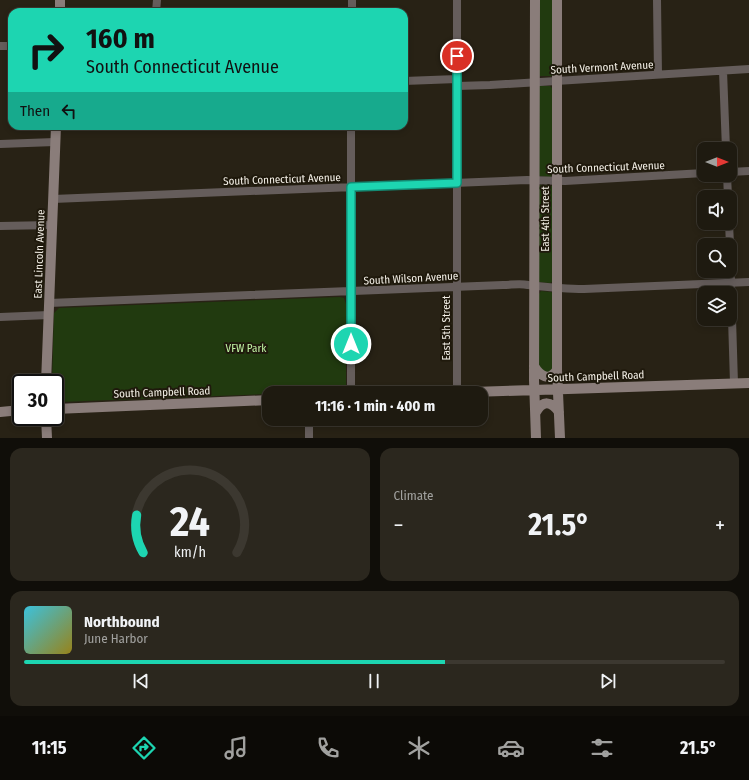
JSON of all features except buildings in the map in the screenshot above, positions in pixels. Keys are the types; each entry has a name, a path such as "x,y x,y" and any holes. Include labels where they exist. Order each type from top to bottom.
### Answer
{"street":[{"name":"East 5th Street","path":"457,0 457,386"},
{"name":"East 4th Street","path":"535,0 534,366 536,438"},
{"name":"East 4th Street","path":"557,0 557,370 560,438"},
{"path":"657,0 658,74"},
{"name":"South Vermont Avenue","path":"408,81 457,82 490,85 749,69"},
{"path":"723,71 726,142"},
{"name":"East Lincoln Avenue","path":"46,374 56,130"},
{"path":"351,386 352,130"},
{"path":"0,144 55,142"},
{"path":"737,172 749,171"},
{"name":"South Connecticut Avenue","path":"53,199 535,180 557,181 697,173"},
{"path":"0,226 52,224"},
{"path":"731,278 734,383"},
{"name":"South Wilson Avenue","path":"49,303 527,284 565,289 584,289 749,282"},
{"path":"0,317 49,315"},
{"path":"534,366 543,376 552,376 557,370"},
{"name":"South Campbell Road","path":"488,391 749,383"},
{"name":"South Campbell Road","path":"64,409 262,400"},
{"path":"536,412 541,405 548,403 555,406 559,412"},
{"path":"0,412 12,411"},
{"path":"46,426 47,438"},
{"path":"309,426 309,438"}],"green space":[{"path":"538,0 553,0 553,76 539,76"},
{"path":"540,86 550,86 553,89 553,174 550,177 539,176"},
{"path":"539,186 552,186 554,281 550,283 539,282 538,280"},
{"path":"541,291 553,293 554,368 550,373 539,369 539,294"},
{"name":"VFW Park","path":"344,298 346,304 346,386 262,386 262,394 64,402 64,374 52,374 54,313 59,308"}],"route":[{"path":"351,344 351,187 457,183 457,56"}]}
